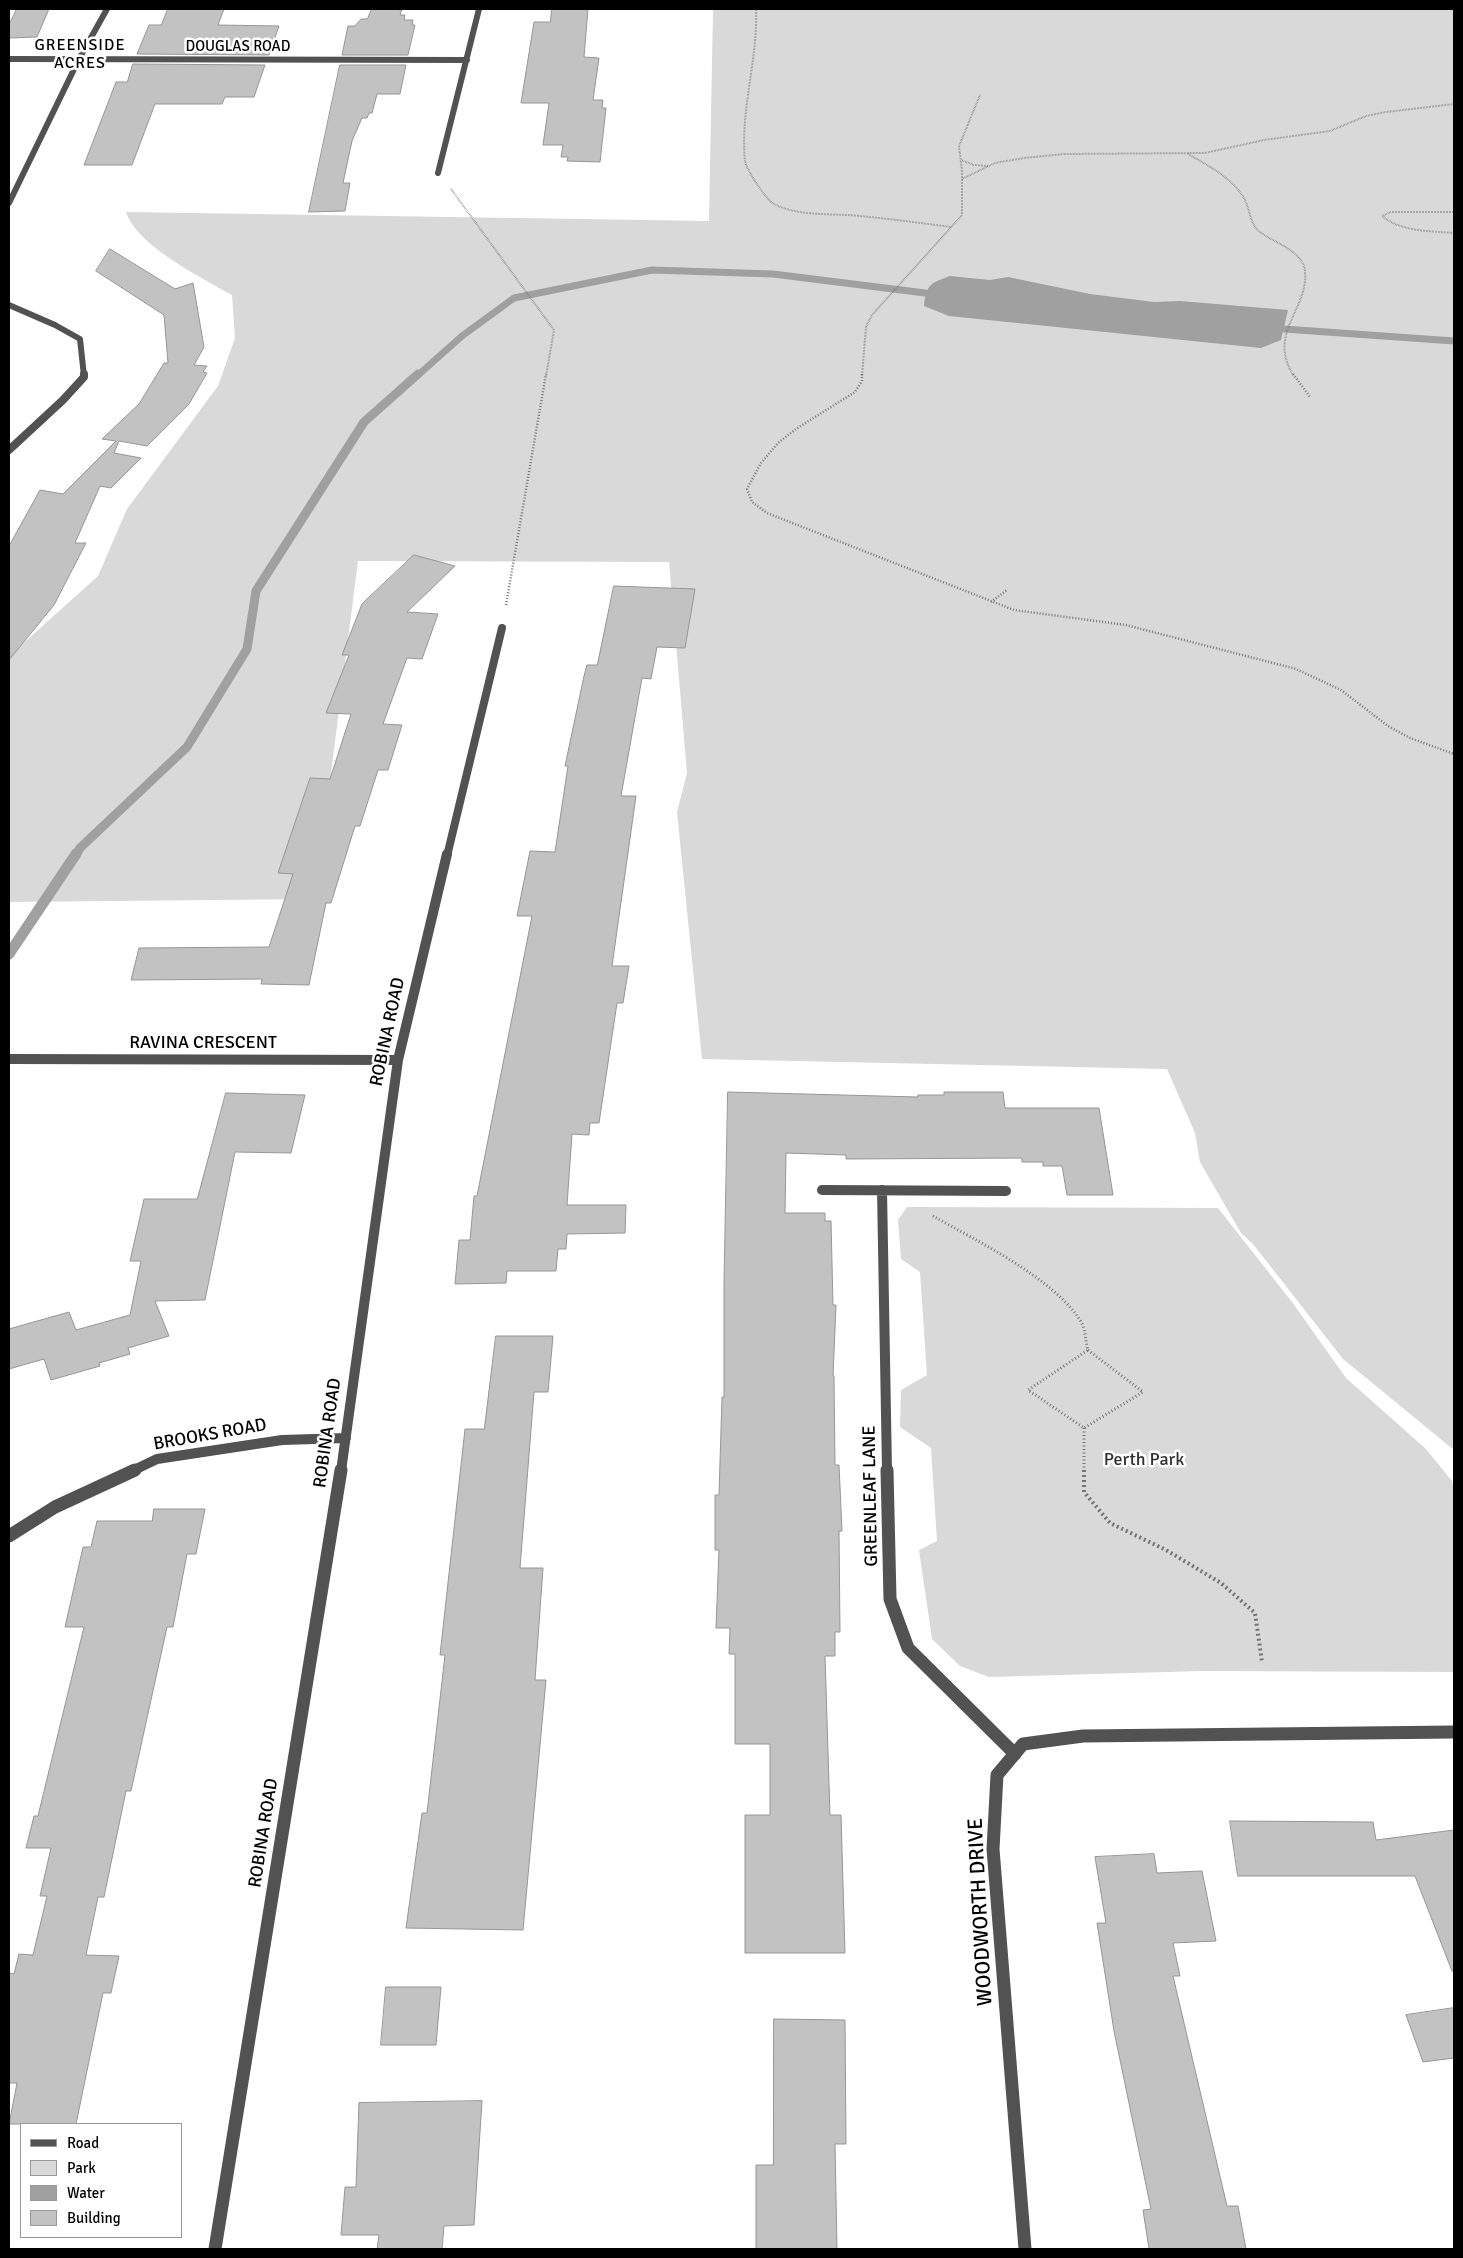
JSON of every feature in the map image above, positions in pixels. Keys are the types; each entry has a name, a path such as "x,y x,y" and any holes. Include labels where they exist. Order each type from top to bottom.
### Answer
{"street":[{"path":"9,203 79,59 106,9"},
{"path":"438,173 478,9"},
{"name":"DOUGLAS ROAD","path":"9,59 467,60"},
{"path":"9,304 55,325 80,339 84,377 63,400 9,450"},
{"name":"ROBINA ROAD","path":"215,2249 346,1438 398,1060 502,628"},
{"name":"RAVINA CRESCENT","path":"9,1059 398,1060"},
{"path":"822,1190 1006,1191"},
{"name":"GREENLEAF LANE","path":"882,1190 890,1599 908,1648 1015,1754"},
{"name":"BROOKS ROAD","path":"9,1536 55,1508 157,1459 282,1440 346,1438"},
{"name":"WOODWORTH DRIVE","path":"1026,2249 993,1849 997,1775 1023,1744 1083,1736 1454,1732"}],"path":[{"path":"756,9 758,32 745,131 745,163 765,196 773,204 798,211 861,216 952,227"},
{"path":"980,96 975,102 959,146 962,180 962,215 872,315 866,327 862,381 855,392 796,429 778,443 761,463 747,489 752,502 767,513 991,602 1039,614 1136,627 1296,669 1342,690 1388,726 1410,738 1454,754"},
{"path":"962,180 989,166 1024,158 1064,154 1205,153 1264,140 1330,131 1366,116 1386,112 1454,104"},
{"path":"1187,153 1223,174 1248,204 1256,231 1296,256 1305,268 1304,285 1294,310 1284,350 1285,360 1310,397"},
{"path":"961,160 974,165 989,166"},
{"path":"438,173 482,228 554,330 532,450 522,526 502,628"},
{"path":"1454,212 1392,212 1382,216 1393,224 1405,227 1454,233"},
{"path":"991,602 1007,590"},
{"path":"926,1212 1055,1292 1081,1321 1088,1350 1142,1392 1084,1428"},
{"path":"1084,1428 1028,1390 1088,1350"},
{"path":"1084,1428 1084,1492 1110,1523 1166,1550 1221,1583 1255,1613 1262,1662"}],"green space":[{"path":"713,9 1454,9 1454,1450 1343,1359 1253,1244 1241,1233 1200,1162 1195,1133 1167,1069 702,1059 677,812 687,773 669,562 358,561 315,899 9,902 9,653 18,648 98,576 127,509 218,386 235,338 232,295 188,270 156,248 132,224 126,212 709,221"},
{"name":"Perth Park","path":"907,1207 1218,1208 1292,1302 1346,1378 1426,1449 1452,1481 1454,1492 1454,1672 1202,1671 989,1677 960,1666 932,1639 919,1550 937,1541 931,1448 900,1427 901,1390 927,1375 920,1272 901,1259 898,1220"}],"water":[{"path":"950,276 990,280 1008,277 1090,294 1154,302 1180,301 1288,310 1281,340 1261,348 949,316 924,306 926,293 931,285"}],"building":[{"path":"17,9 49,9 37,37 9,38 9,25"},
{"path":"168,9 224,9 218,25 279,26 269,55 137,54 149,25 161,25"},
{"path":"372,9 402,9 400,15 405,15 404,20 413,20 412,25 415,25 408,55 342,55 348,26 355,26 361,19 367,19"},
{"path":"552,9 588,9 584,57 599,58 593,100 603,100 602,108 606,108 600,162 567,161 568,157 561,157 563,145 543,145 549,103 521,103 534,22 550,22"},
{"path":"133,64 265,65 254,97 225,97 222,104 155,104 132,165 84,165 116,82 127,82"},
{"path":"340,65 406,65 400,94 377,94 372,113 369,113 367,118 362,118 352,141 343,183 350,183 345,211 309,212"},
{"path":"110,249 175,289 193,283 204,347 194,365 207,366 203,372 207,373 189,404 147,446 119,441 114,453 141,458 111,488 100,486 75,543 86,543 54,605 9,660 9,546 40,490 63,494 116,441 102,439 139,404 164,363 168,363 164,315 96,271"},
{"path":"414,555 455,566 407,612 438,614 422,659 407,658 383,724 402,725 388,770 378,770 360,826 355,826 331,903 326,903 309,985 261,984 262,979 131,980 139,948 269,947 293,874 278,873 310,778 330,779 351,714 326,713 349,655 342,655 362,604"},
{"path":"614,586 695,589 685,648 657,647 651,679 642,678 621,796 636,796 612,966 629,966 623,1003 617,1003 599,1123 590,1123 589,1135 572,1134 567,1205 626,1205 625,1233 567,1234 566,1249 558,1249 556,1271 507,1271 506,1283 455,1284 459,1240 470,1240 474,1196 477,1196 532,916 517,916 530,851 555,852 568,766 565,766 584,676 587,665 597,665"},
{"path":"728,1092 918,1097 918,1095 944,1095 944,1092 1003,1092 1005,1108 1099,1108 1113,1195 1067,1195 1062,1166 1043,1166 1043,1162 1022,1162 1022,1158 846,1159 846,1155 786,1153 785,1213 825,1213 825,1221 831,1221 833,1305 836,1305 833,1376 835,1465 839,1465 842,1531 839,1531 840,1632 835,1632 835,1656 825,1656 830,1815 841,1815 845,1953 745,1953 745,1815 770,1815 770,1744 735,1744 735,1654 729,1654 730,1628 716,1628 719,1550 715,1550 715,1495 719,1495 722,1397 724,1397"},
{"path":"226,1093 305,1095 291,1153 235,1152 205,1300 155,1301 169,1336 128,1348 130,1354 99,1363 100,1366 51,1380 44,1359 9,1369 9,1329 69,1312 76,1330 130,1315 141,1261 130,1261 144,1199 197,1199"},
{"path":"496,1336 553,1336 548,1392 534,1392 520,1568 543,1568 535,1680 546,1680 523,1930 406,1928 422,1813 427,1813 445,1655 440,1655 465,1429 484,1429"},
{"path":"154,1509 205,1509 196,1554 187,1554 173,1627 167,1627 131,1791 126,1791 104,1897 98,1897 86,1955 119,1956 111,1993 103,1993 76,2123 9,2124 17,2083 9,2083 9,1973 14,1974 19,1954 33,1955 47,1896 40,1896 51,1848 26,1848 34,1816 38,1816 84,1627 65,1627 83,1547 91,1547 97,1521 152,1521"},
{"path":"1230,1821 1373,1822 1376,1840 1454,1830 1454,1971 1452,1971 1415,1876 1238,1876"},
{"path":"1154,1854 1157,1873 1202,1871 1216,1941 1173,1943 1180,1976 1173,1976 1227,2206 1238,2206 1246,2249 1149,2249 1143,2210 1151,2209 1114,2031 1097,1923 1106,1923 1095,1857"},
{"path":"386,1987 441,1987 436,2045 381,2045"},
{"path":"1454,2008 1454,2058 1423,2062 1406,2015"},
{"path":"774,2019 845,2020 846,2144 835,2144 837,2249 756,2249 756,2165 773,2165"},
{"path":"482,2101 474,2225 444,2226 442,2249 377,2249 379,2235 341,2235 345,2187 356,2187 359,2103"}],"waterway":[{"path":"417,376 462,336 514,298 652,270 773,274 925,293"},
{"path":"1284,329 1454,341"},
{"path":"75,856 80,848 187,747 247,649 256,591 364,422 418,374"},
{"path":"9,954 76,854"}],"district":[{"name":"GREENSIDE ACRES","path":"80,55"}]}
